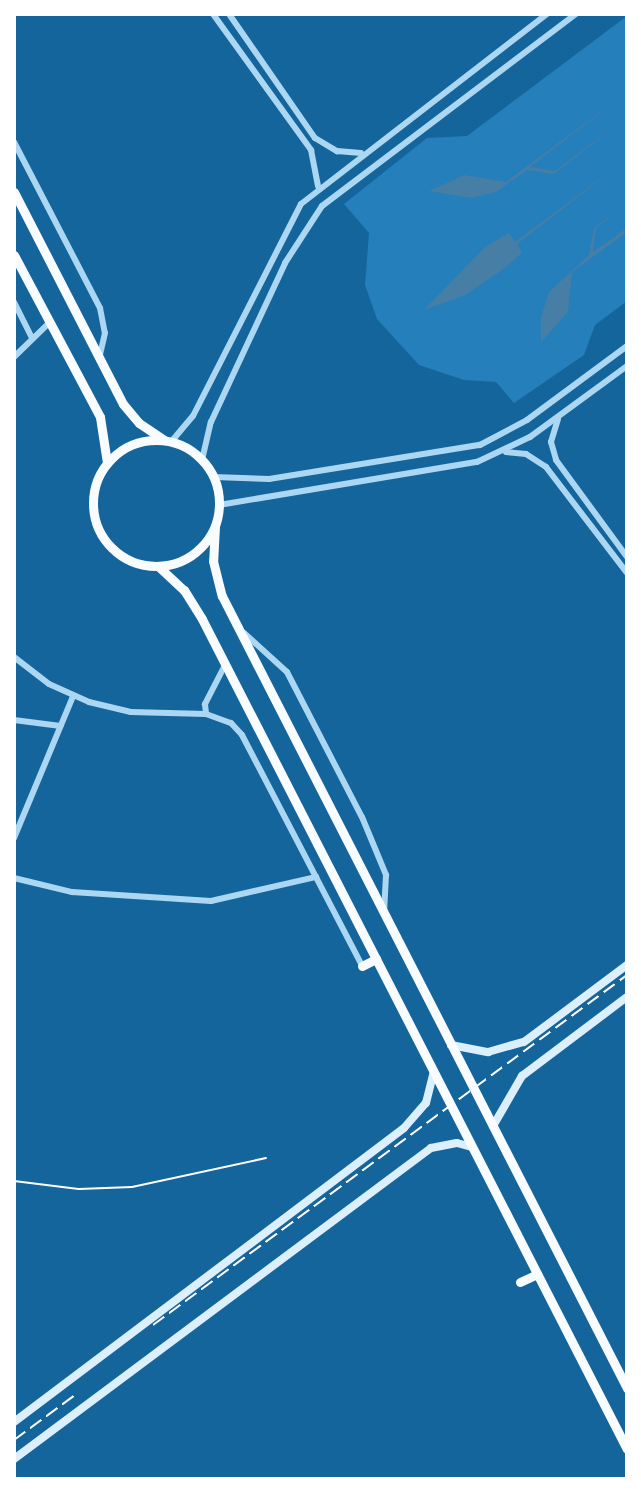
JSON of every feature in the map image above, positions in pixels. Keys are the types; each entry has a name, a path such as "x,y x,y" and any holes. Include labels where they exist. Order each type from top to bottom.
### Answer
{"main road":[{"path":"14,192 128,411 169,442 202,460 214,477 219,505 215,526 216,578 239,629 627,1388"},
{"path":"14,255 100,417 107,463 93,496 99,532 123,558 159,567 194,604 627,1449"},
{"path":"107,463 134,444 169,442"},
{"path":"159,567 193,555 215,526"},
{"path":"362,966 376,959"},
{"path":"520,1282 537,1274"}],"street":[{"path":"213,14 311,150 318,186"},
{"path":"229,14 315,138 337,151 361,153"},
{"path":"169,442 193,416 287,224 318,186 547,14"},
{"path":"202,460 211,422 285,263 322,206 576,14"},
{"path":"14,142 100,308 105,333 99,359"},
{"path":"14,302 32,338"},
{"path":"14,357 49,323"},
{"path":"214,477 269,479 480,445 512,430 627,346"},
{"path":"495,455 562,413 627,366"},
{"path":"562,413 553,430 553,455 627,557"},
{"path":"219,505 409,477 518,452 546,467 627,573"},
{"path":"239,629 287,672 362,817 386,875 383,914"},
{"path":"14,657 73,696 131,712 206,714 240,732 362,966"},
{"path":"206,714 224,663"},
{"path":"14,838 73,696"},
{"path":"14,720 61,726"},
{"path":"14,878 72,892 211,901 316,877"},
{"path":"451,1045 488,1052 524,1042 627,965"},
{"path":"493,1126 522,1076 627,997"},
{"path":"14,1422 412,1121 426,1103 434,1071"},
{"path":"14,1459 431,1148 448,1143 472,1147"}],"shaded area":[{"path":"627,16 627,301 595,325 584,355 514,403 496,382 464,380 419,365 377,319 365,285 369,233 344,204 427,138 467,136"},
{"path":"627,92 530,167 555,171 627,117 554,174 527,170 496,192 472,198 429,191 464,175 506,182"},
{"path":"627,159 517,244 522,253 505,268 465,295 424,310 485,247 509,233 515,242"},
{"path":"627,203 596,228 593,252 627,228 627,232 572,272 568,312 541,342 541,317 549,292 589,255 594,228"}],"tram line":[{"path":"14,1181 79,1189 132,1187 266,1158"}],"railway":[{"path":"153,1325 627,975"},
{"path":"14,1440 75,1395"}]}
